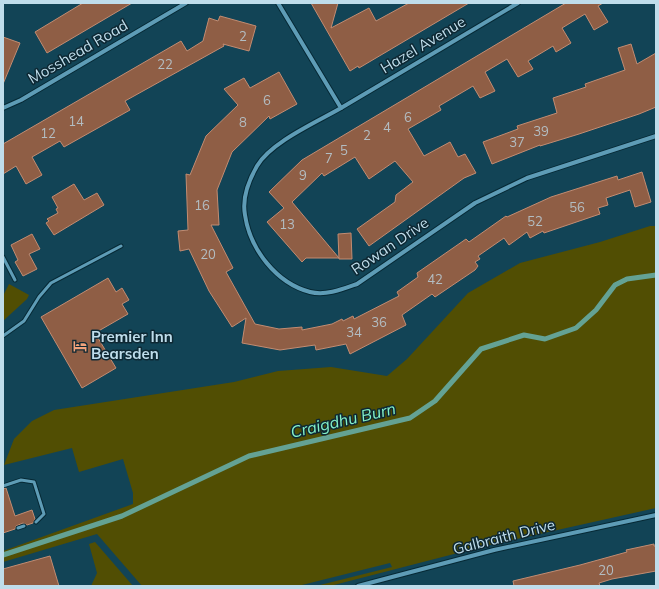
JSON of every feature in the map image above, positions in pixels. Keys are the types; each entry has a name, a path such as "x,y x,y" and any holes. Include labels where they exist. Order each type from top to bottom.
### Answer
{"street":[{"name":"Mosshead Road","path":"3,108 21,100 186,3"},
{"path":"278,3 341,108"},
{"name":"Hazel Avenue","path":"341,108 518,3"},
{"name":"Rowan Drive","path":"341,108 273,147 258,165 247,187 244,214 253,241 266,263 286,282 311,292 336,292 357,284 475,202 527,178 656,136"},
{"name":"Galbraith Drive","path":"358,586 494,550 656,515"}],"lane":[{"path":"3,336 24,321 38,297 51,283 121,246"},
{"path":"3,257 15,280"},
{"path":"3,486 21,480 34,482 44,514 36,522"},
{"path":"18,528 24,526"}],"shaded area":[{"path":"650,226 656,226 656,508 485,546 330,586 316,586 392,567 390,563 298,586 142,586 97,534 3,562 3,551 133,504 133,493 123,459 79,472 72,448 4,465 14,439 32,421 54,410 234,382 278,371 331,367 387,376 407,359 468,293 520,263 600,242"},
{"path":"9,284 29,295 27,299 3,321 3,296"},
{"path":"95,542 133,586 91,586 97,573 89,544"}],"building":[{"path":"83,3 132,3 47,53 35,32"},
{"path":"311,3 338,3 331,28 369,8 376,21 409,3 469,3 359,68 358,66 350,71"},
{"path":"566,3 603,3 598,6 608,22 594,30 585,14 562,28 571,43 556,52 553,46 528,61 533,69 518,77 507,59 485,72 495,91 480,98 473,86 439,106 441,110 408,129 424,156 450,142 458,157 465,154 476,173 464,178 369,246 357,229 395,202 396,195 413,182 395,161 369,179 355,157 324,176 322,173 292,202 339,258 306,258 302,262 267,222 284,208 269,192 302,160"},
{"path":"220,16 256,26 249,51 223,44 224,46 125,101 130,110 64,147 60,141 32,157 42,175 26,184 16,166 3,174 3,144 181,41 187,51 203,41 209,18 218,21"},
{"path":"3,37 20,43 3,84"},
{"path":"631,44 637,64 656,53 656,107 579,134 540,145 492,164 483,142 518,129 517,126 557,113 553,98 586,87 585,84 625,70 618,48"},
{"path":"279,72 297,104 270,119 269,116 232,152 217,190 219,225 211,225 233,268 226,272 255,324 279,329 302,327 302,330 332,324 342,319 343,321 353,316 354,319 399,296 397,292 418,277 417,273 466,239 469,242 506,216 507,217 551,197 617,176 618,180 642,172 651,202 635,207 630,190 606,198 608,205 598,208 600,214 544,233 543,231 530,238 527,232 509,245 504,238 478,256 480,259 475,262 478,266 475,270 435,297 432,294 402,315 406,325 350,354 346,344 316,350 315,345 280,350 242,343 246,318 232,327 209,291 189,249 180,251 178,231 188,230 186,174 190,175 206,136 238,105 224,89 244,78 250,88"},
{"path":"74,184 84,200 97,193 104,205 54,235 46,223 49,221 47,219 58,213 56,209 58,208 52,197"},
{"path":"351,233 352,259 339,259 338,234"},
{"path":"32,234 40,249 29,254 37,269 23,276 15,262 18,260 11,245"},
{"name":"Premier Inn Bearsden","path":"108,278 116,292 122,288 129,300 122,304 128,314 95,333 116,368 82,388 41,317"},
{"path":"6,488 15,516 32,510 35,519 33,523 27,525 23,523 16,526 15,529 3,533 3,489"},
{"path":"654,544 654,546 656,546 656,571 612,579 599,583 600,586 514,586 513,581 580,565 627,552 626,550"},
{"path":"50,556 59,586 3,586 3,569"}],"waterway":[{"name":"Craigdhu Burn","path":"3,555 122,516 249,456 410,418 435,401 481,349 524,335 545,339 576,328 596,310 615,285 627,279 656,275"}],"place":[{"name":"Premier Inn Bearsden","path":"80,346"}]}
